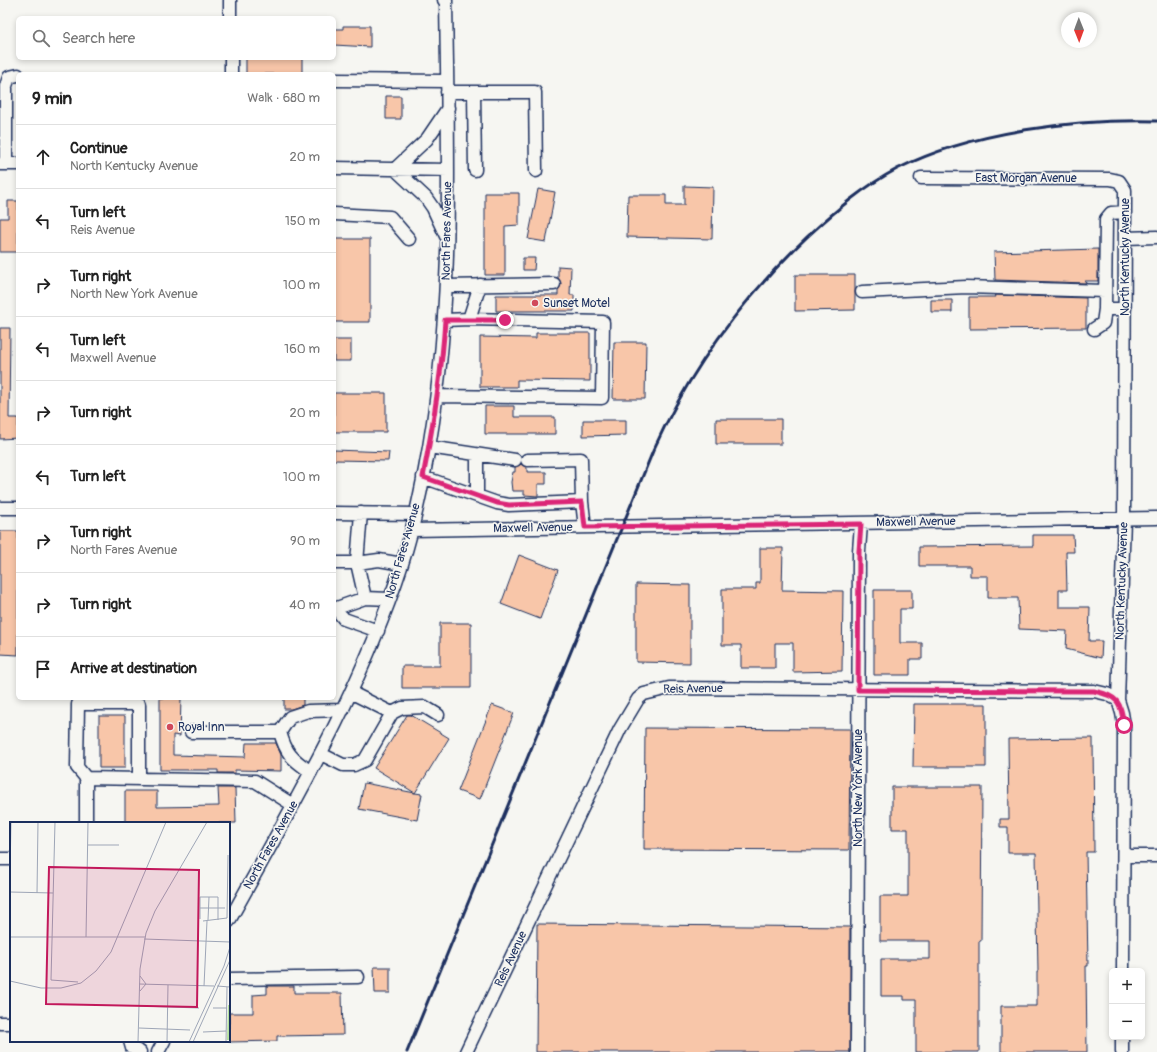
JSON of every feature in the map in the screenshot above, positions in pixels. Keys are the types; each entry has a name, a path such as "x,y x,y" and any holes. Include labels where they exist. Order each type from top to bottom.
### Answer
{"street":[{"path":"230,0 230,16"},
{"name":"North Fares Avenue","path":"230,918 321,754 352,693 390,599 402,564 416,514 437,396 445,320 448,240 448,108 445,0"},
{"path":"231,60 231,72"},
{"path":"8,164 6,86 9,77 16,75"},
{"path":"336,80 447,86 474,92 535,92 536,171"},
{"path":"474,92 474,170"},
{"path":"395,169 427,139 448,108"},
{"path":"336,168 448,170"},
{"path":"395,169 426,198 433,208 448,240"},
{"name":"East Morgan Avenue","path":"921,178 1110,179 1119,181 1125,190"},
{"name":"North Kentucky Avenue","path":"1123,968 1124,725 1118,700 1124,519 1125,190"},
{"path":"1094,329 1103,323 1105,309 1106,219 1111,213 1125,212"},
{"path":"336,214 390,217 409,239"},
{"path":"1125,238 1157,237"},
{"path":"446,286 554,284"},
{"path":"469,319 480,286"},
{"path":"862,292 966,287 1105,291"},
{"path":"1105,309 1125,309"},
{"path":"437,396 602,398 603,322 469,319 445,320"},
{"path":"429,447 515,460"},
{"path":"477,455 477,496"},
{"path":"527,460 581,459 582,502 585,527"},
{"path":"423,477 497,503 509,505 582,502"},
{"path":"0,508 16,508"},
{"path":"336,513 416,514"},
{"path":"361,513 357,563 365,598"},
{"name":"Maxwell Avenue","path":"412,530 861,524 1157,518"},
{"name":"North New York Avenue","path":"858,1052 858,690 859,551 861,524"},
{"path":"336,563 357,563 378,560 402,564"},
{"path":"336,609 365,598 390,599"},
{"path":"336,610 344,619 378,631"},
{"name":"Reis Avenue","path":"466,1052 620,729 638,699 644,694 669,688 1094,691 1107,694 1118,700"},
{"path":"352,693 392,713"},
{"path":"86,822 86,778 77,767 78,704 139,704 139,779"},
{"path":"321,754 343,765 354,765 365,760 392,713 402,708 425,707 438,715"},
{"path":"280,732 290,717 308,711 343,710"},
{"path":"191,732 280,732"},
{"path":"280,732 285,748 296,761 311,772"},
{"path":"86,778 255,781 293,805"},
{"path":"1124,856 1157,856"},
{"path":"230,979 358,977"},
{"path":"1122,1040 1122,1052"},
{"path":"130,1042 132,1048 140,1052"},
{"path":"158,1052 163,1042"}],"building":[{"path":"343,26 370,26 370,47 336,45 336,29 343,29"},
{"path":"246,60 302,60 302,72 246,72"},
{"path":"386,96 401,96 401,119 386,119"},
{"path":"684,186 713,187 712,239 627,237 628,195 666,195 666,205 684,205"},
{"path":"538,189 555,192 546,242 528,239"},
{"path":"485,193 519,193 519,225 505,226 505,275 485,275"},
{"path":"8,201 16,201 16,252 0,252 0,218 8,218"},
{"path":"336,239 370,239 370,322 336,322"},
{"path":"1098,249 1098,281 1085,281 1086,283 995,280 994,252"},
{"path":"523,258 535,258 534,270 523,270"},
{"name":"Sunset Motel","path":"558,266 571,267 570,295 574,295 574,311 496,311 496,295 558,295 558,290 561,284 558,278"},
{"path":"795,275 855,275 855,310 795,311"},
{"path":"995,295 1086,298 1086,328 969,329 969,297 996,297"},
{"path":"931,300 952,300 952,312 931,312"},
{"path":"0,328 10,328 9,418 16,418 16,438 0,439"},
{"path":"536,333 590,333 590,381 517,380 517,387 480,387 480,337 536,338"},
{"path":"336,340 351,340 351,361 336,361"},
{"path":"614,342 646,342 645,399 613,399"},
{"path":"336,393 386,393 386,432 336,432"},
{"path":"485,406 514,406 514,417 555,417 555,434 485,434"},
{"path":"716,419 781,419 781,444 716,444"},
{"path":"583,420 626,420 626,435 583,436"},
{"path":"336,450 389,452 388,461 336,460"},
{"path":"521,464 527,468 527,472 546,472 546,484 538,484 538,496 524,495 524,491 512,491 511,482 513,472 515,472 515,467"},
{"path":"0,531 16,531 16,655 0,654"},
{"path":"1033,535 1073,535 1074,552 1066,552 1067,590 1059,590 1059,607 1090,607 1089,641 1102,641 1101,658 1066,649 1067,631 1019,629 1018,598 988,598 988,576 970,576 970,566 919,566 919,547 1033,546"},
{"path":"760,548 783,548 782,590 843,591 842,671 793,672 793,643 775,643 775,668 741,668 741,645 722,645 722,589 756,589 756,583 760,583"},
{"path":"519,555 558,570 540,619 501,604"},
{"path":"636,584 690,585 690,663 636,662"},
{"path":"874,590 912,590 912,609 900,609 900,643 922,643 922,659 910,659 910,675 874,675"},
{"path":"440,623 471,623 471,688 402,688 402,666 440,666"},
{"name":"Royal Inn","path":"160,700 181,700 180,736 173,735 173,755 245,757 246,743 276,743 281,755 281,771 235,770 235,773 218,773 218,770 160,770"},
{"path":"284,700 303,700 303,705 291,709 284,709"},
{"path":"914,704 986,704 986,767 913,767"},
{"path":"492,705 514,713 480,799 458,791"},
{"path":"407,715 411,715 449,738 415,793 374,768"},
{"path":"99,716 125,716 125,768 99,768"},
{"path":"645,728 850,729 849,850 644,849"},
{"path":"1093,738 1094,852 1086,852 1088,966 1086,966 1087,1052 1001,1052 1001,1006 1037,1006 1038,972 1036,853 1008,853 1008,827 1000,827 1000,819 1009,819 1008,739"},
{"path":"364,783 422,794 417,820 359,809"},
{"path":"892,787 982,787 981,941 979,941 979,1052 916,1052 916,1000 904,1000 904,996 881,996 881,959 930,959 930,941 880,941 880,896 908,896 908,829 892,829"},
{"path":"218,788 235,788 236,823 125,822 125,791 157,791 157,807 219,806"},
{"path":"537,924 850,927 850,1052 536,1052"},
{"path":"374,967 390,967 390,993 375,993"},
{"path":"267,986 294,986 294,993 342,993 343,1035 277,1036 277,1041 230,1042 230,1013 253,1013 253,995 267,994"}],"railway":[{"path":"407,1052 653,451 668,421 701,364 739,310 783,261 818,227 861,192 897,169 926,156 958,145 1024,130 1092,122 1157,121"}],"place":[{"name":"Sunset Motel","path":"535,303"},
{"name":"Royal Inn","path":"170,727"}],"route":[{"path":"505,320 445,320 432,434 423,477 497,503 509,505 582,502 585,527 861,524 859,551 858,690 1094,691 1107,694 1118,700 1124,725"}]}
